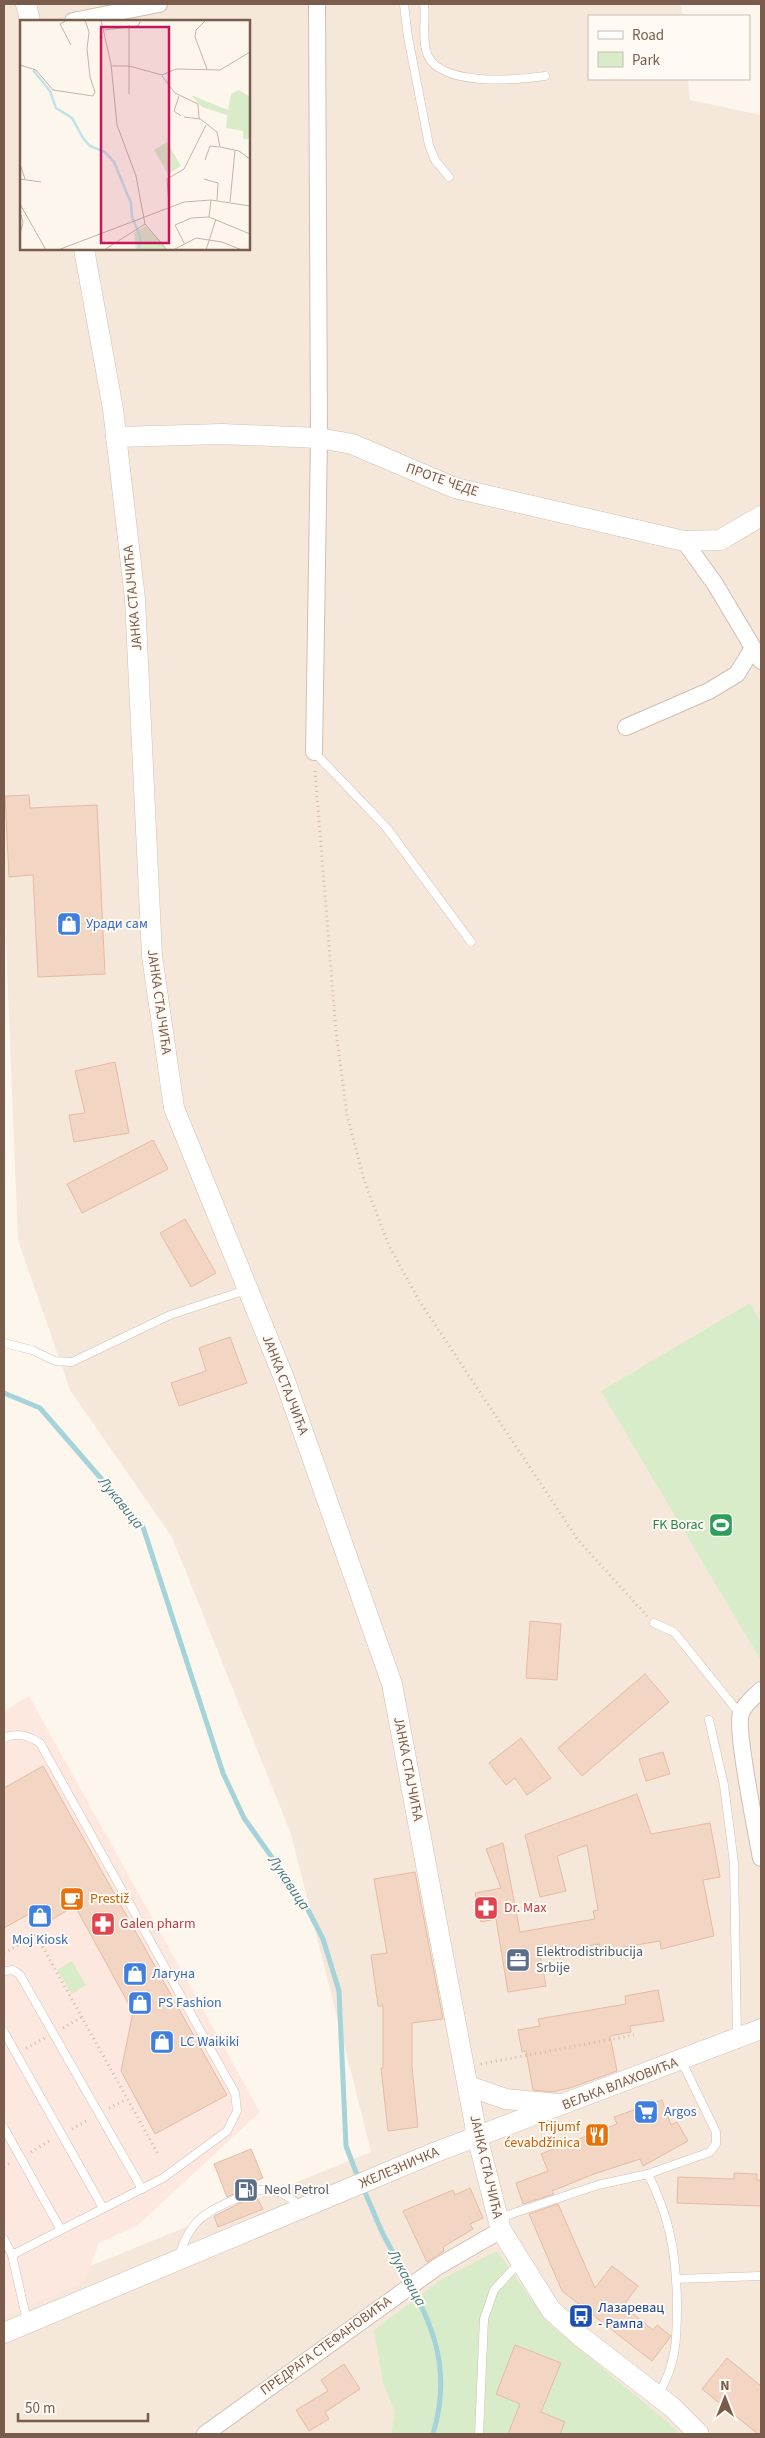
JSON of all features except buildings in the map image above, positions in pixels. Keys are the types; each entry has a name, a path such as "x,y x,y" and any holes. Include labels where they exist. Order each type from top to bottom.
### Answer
{"street":[{"path":"26,4 30,20"},
{"path":"78,20 159,4"},
{"path":"314,752 318,438 317,4"},
{"name":"ЈАНКА СТАЈЧИЋА","path":"84,250 116,437 135,600 152,956 174,1108 284,1378 392,1684 477,2136 499,2225 551,2310 580,2336 657,2396 699,2434"},
{"name":"ПРОТЕ ЧЕДЕ","path":"116,437 222,434 318,438 352,444 455,488 684,541 720,540 761,516"},
{"path":"626,727 709,691 736,674 757,655 715,584 684,541"},
{"path":"761,1690 748,1701 740,1714 742,1741 761,1858"},
{"name":"ВЕЉКА ВЛАХОВИЋА","path":"477,2136 565,2105 761,2029"},
{"path":"468,2086 506,2099 565,2105"},
{"name":"ЖЕЛЕЗНИЧКА","path":"4,2333 477,2136"},
{"name":"ПРЕДРАГА СТЕФАНОВИЋА","path":"205,2434 370,2313 499,2225"}],"lane":[{"path":"404,4 408,37 429,145 435,160 450,177"},
{"path":"424,4 426,50 434,64 441,70 450,74 491,79 545,76"},
{"path":"314,752 386,827 471,942"},
{"path":"4,1344 32,1350 55,1361 72,1362 170,1315 248,1290"},
{"path":"654,1623 674,1632 740,1714"},
{"path":"709,1720 724,1785 734,1863 737,2038"},
{"path":"4,1738 12,1734 29,1736 40,1743 235,2093 237,2111 227,2131 163,2178 12,2255"},
{"path":"4,1971 13,1970 20,1975 142,2189"},
{"path":"4,2032 103,2208"},
{"path":"499,2225 598,2185 648,2174 705,2154 716,2144 716,2132 682,2060"},
{"path":"4,2128 61,2230"},
{"path":"648,2174 668,2221 673,2240 676,2279 677,2345 671,2370 657,2396"},
{"path":"259,2190 275,2190 312,2205"},
{"path":"177,2261 190,2229 198,2218 209,2210 240,2197"},
{"path":"4,2239 12,2255 28,2323"},
{"path":"478,2434 484,2319 494,2290 520,2261"},
{"path":"676,2279 761,2276"}],"path":[{"path":"314,752 335,1022 347,1115 364,1180 386,1238 420,1302 578,1540 654,1623"},
{"path":"4,1954 36,1935 158,2154"},
{"path":"473,2066 634,2035"}],"shaded area":[{"path":"4,4 681,4 682,15 588,15 588,80 688,80 690,100 761,115 761,2434 4,2434 4,2301 371,2152 291,1834 172,1537 70,1390 18,1240 4,892"},
{"path":"29,1696 260,2112 138,2225 99,2243 84,2282 4,2317 4,1711"}],"green space":[{"name":"FK Borac","path":"750,1303 761,1322 760,1659 601,1391"},
{"path":"72,1961 86,1985 72,1994 57,1970"},
{"path":"497,2251 548,2323 672,2426 679,2434 391,2434 395,2412 383,2383 374,2330 442,2279"}],"waterway":[{"name":"Лукавица","path":"4,1393 40,1408 143,1527 223,1773 244,1818 305,1904 323,1939 339,1991 346,2146 359,2180"},
{"name":"Лукавица","path":"363,2188 383,2234 421,2306 431,2329 438,2353 441,2378 440,2405 433,2434"}],"place":[{"name":"Уради сам","path":"69,924"},
{"name":"FK Borac","path":"721,1525"},
{"name":"Prestiž","path":"72,1899"},
{"name":"Dr. Max","path":"486,1908"},
{"name":"Moj Kiosk","path":"40,1916"},
{"name":"Galen pharm","path":"103,1924"},
{"name":"Elektrodistribucija Srbije","path":"518,1960"},
{"name":"Лагуна","path":"135,1974"},
{"name":"PS Fashion","path":"140,2003"},
{"name":"LC Waikiki","path":"162,2042"},
{"name":"Argos","path":"646,2112"},
{"name":"Trijumf ćevabdžinica","path":"597,2135"},
{"name":"Neol Petrol","path":"246,2190"},
{"name":"Лазаревац - Рампа","path":"581,2316"}]}
